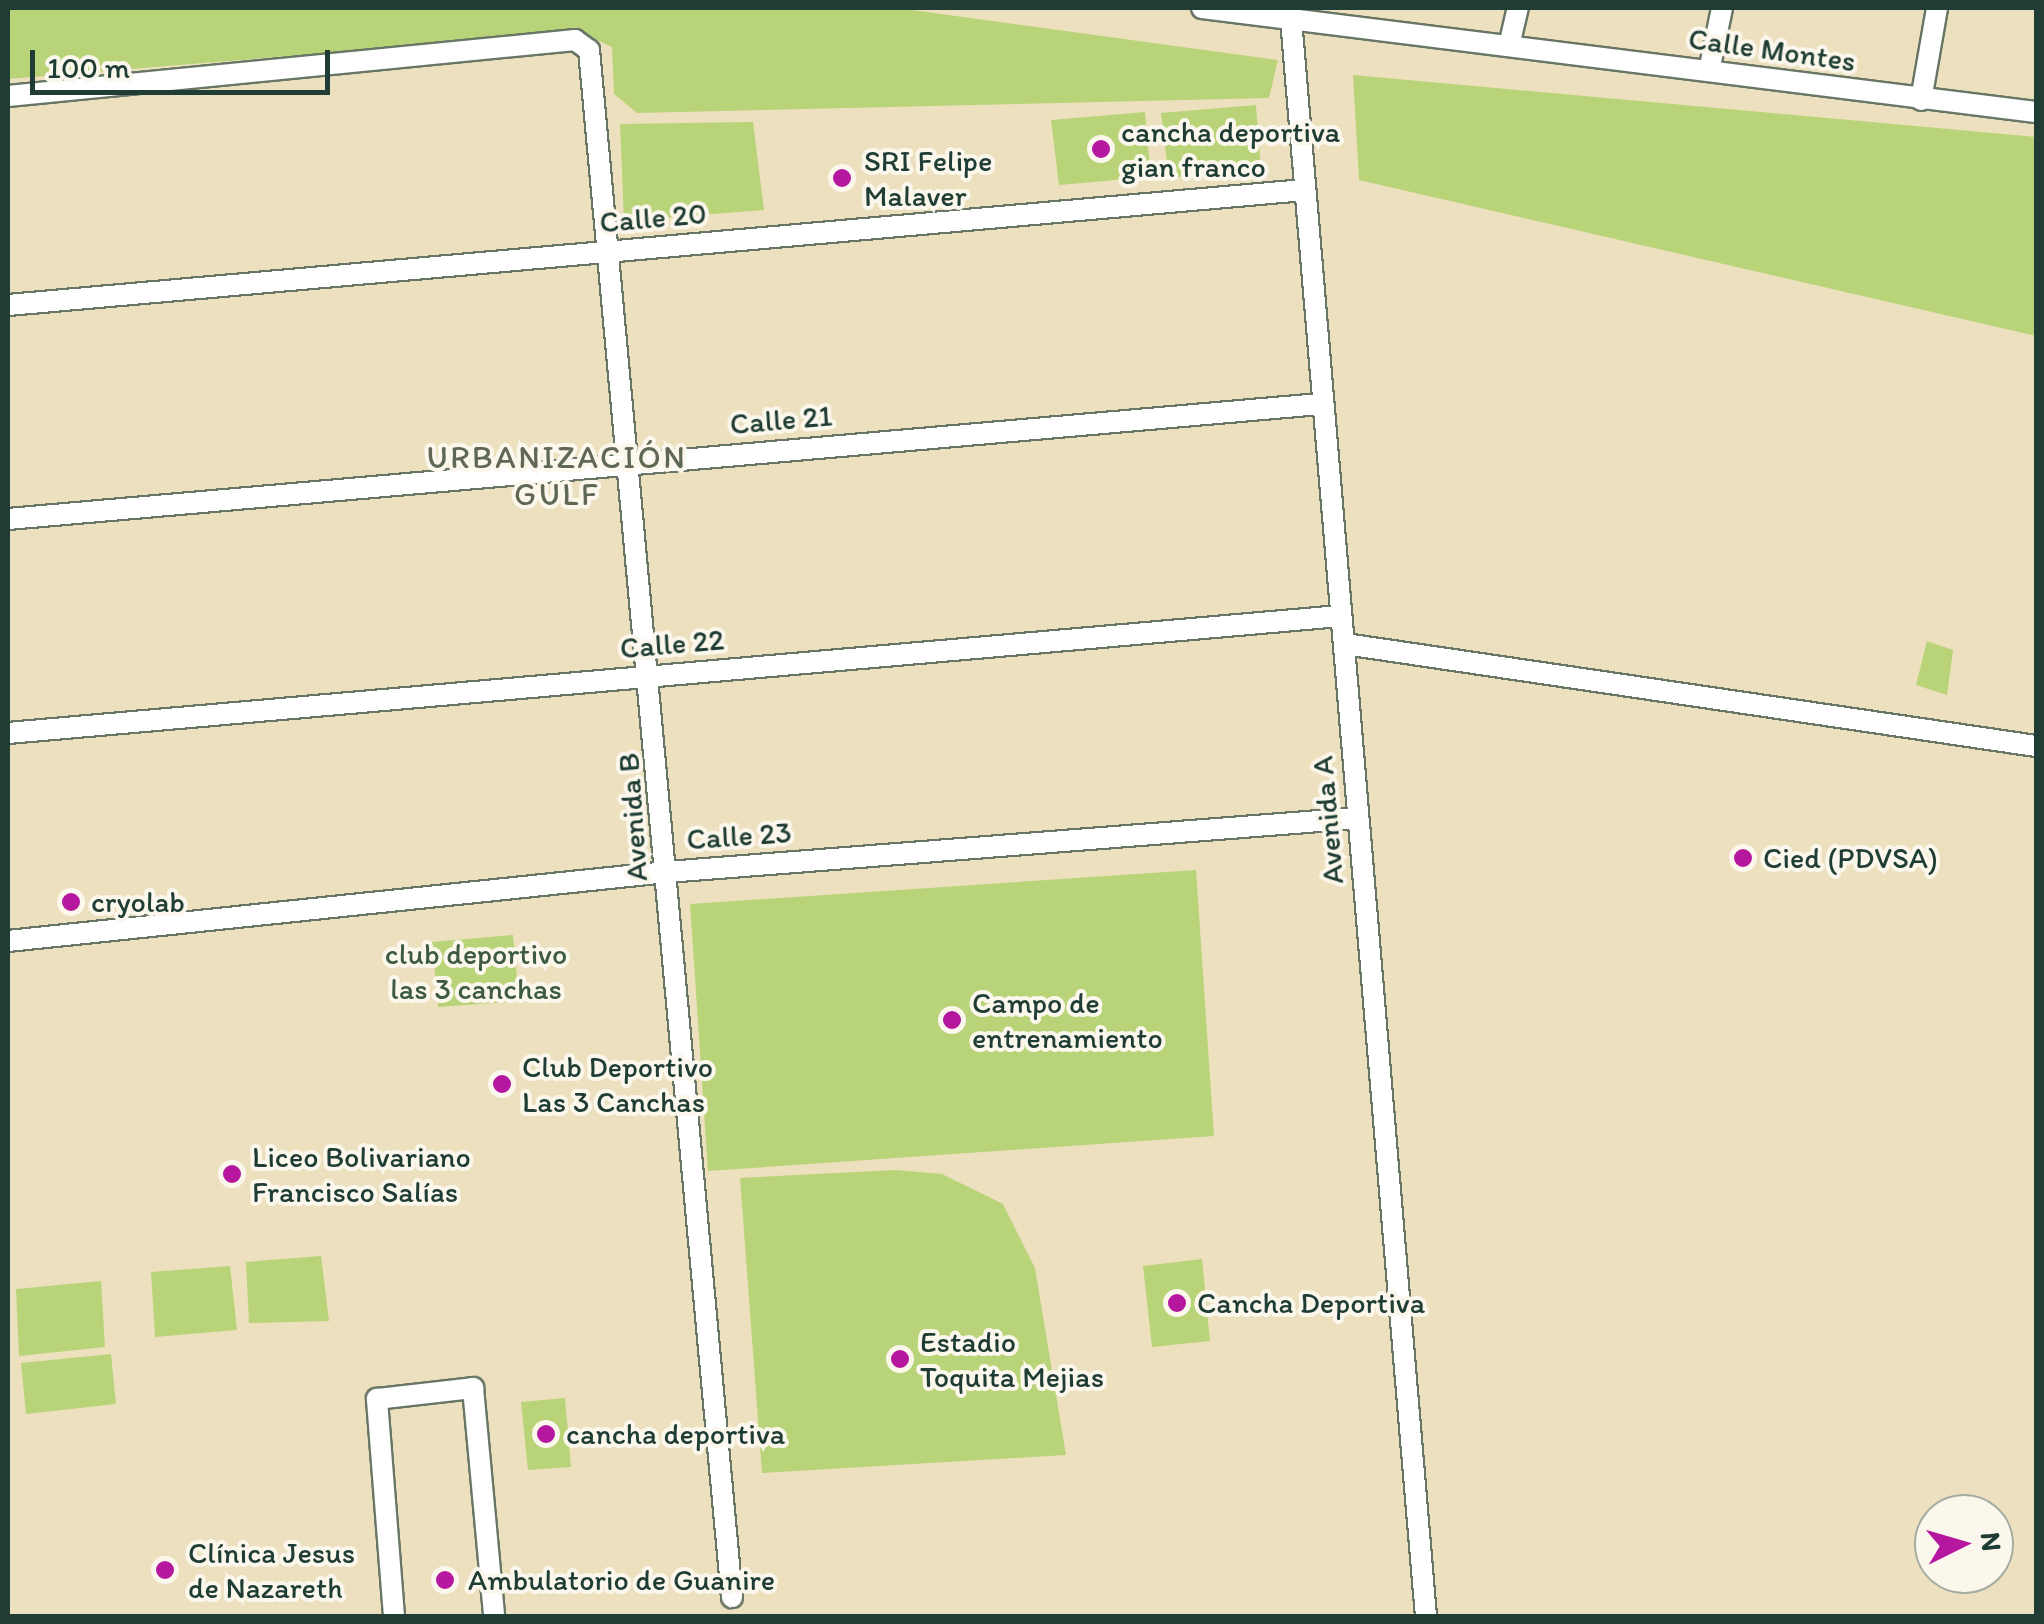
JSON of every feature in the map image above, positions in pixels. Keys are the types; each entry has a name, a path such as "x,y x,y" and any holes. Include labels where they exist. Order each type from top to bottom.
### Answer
{"street":[{"name":"Calle Montes","path":"1202,8 1304,16 1509,46 2036,112"},
{"path":"1509,46 1518,8"},
{"path":"1709,71 1722,8"},
{"path":"1921,100 1937,8"},
{"name":"Avenida A","path":"1304,16 1304,190 1320,404 1426,1616"},
{"name":"Avenida B","path":"8,96 575,40 589,50 652,676 732,1597"},
{"name":"Calle 20","path":"8,305 1304,190"},
{"name":"Calle 21","path":"8,519 1320,404"},
{"name":"Calle 22","path":"8,733 1341,616"},
{"path":"1344,644 2036,746"},
{"name":"Calle 23","path":"8,941 667,872 1357,818"},
{"path":"394,1616 376,1403 474,1388 494,1616"}],"green space":[{"path":"8,8 897,8 1278,60 1269,98 637,113 614,94 612,47 581,32 8,79"},
{"path":"1353,75 2036,137 2036,336 1359,180"},
{"path":"1256,105 1261,170 1169,178 1161,113"},
{"name":"cancha deportiva gian franco","path":"1145,112 1151,177 1059,185 1051,120"},
{"path":"753,122 764,210 624,221 620,124"},
{"path":"1927,641 1953,650 1947,695 1916,685"},
{"name":"Campo de entrenamiento","path":"1196,870 1214,1136 708,1171 690,904"},
{"name":"club deportivo las 3 canchas","path":"513,935 519,1001 438,1007 432,942"},
{"name":"Estadio Toquita Mejias","path":"896,1170 942,1174 1003,1204 1035,1268 1066,1455 762,1473 740,1178"},
{"path":"321,1256 329,1321 249,1323 246,1262"},
{"name":"Cancha Deportiva","path":"1202,1259 1210,1341 1152,1347 1143,1266"},
{"path":"230,1266 237,1330 155,1337 151,1272"},
{"path":"101,1281 105,1347 19,1356 16,1289"},
{"path":"111,1354 116,1404 26,1414 21,1363"},
{"name":"cancha deportiva","path":"565,1398 571,1467 528,1470 521,1402"}],"place":[{"name":"cancha deportiva gian franco","path":"1101,149"},
{"name":"SRI Felipe Malaver","path":"842,178"},
{"name":"Cied (PDVSA)","path":"1743,858"},
{"name":"cryolab","path":"71,902"},
{"name":"Campo de entrenamiento","path":"952,1020"},
{"name":"Club Deportivo Las 3 Canchas","path":"502,1084"},
{"name":"Liceo Bolivariano Francisco Salías","path":"232,1174"},
{"name":"Cancha Deportiva","path":"1177,1303"},
{"name":"Estadio Toquita Mejias","path":"900,1359"},
{"name":"cancha deportiva","path":"546,1434"},
{"name":"Clínica Jesus de Nazareth","path":"165,1570"},
{"name":"Ambulatorio de Guanire","path":"445,1580"}],"district":[{"name":"URBANIZACIÓN GULF","path":"557,476"}]}
